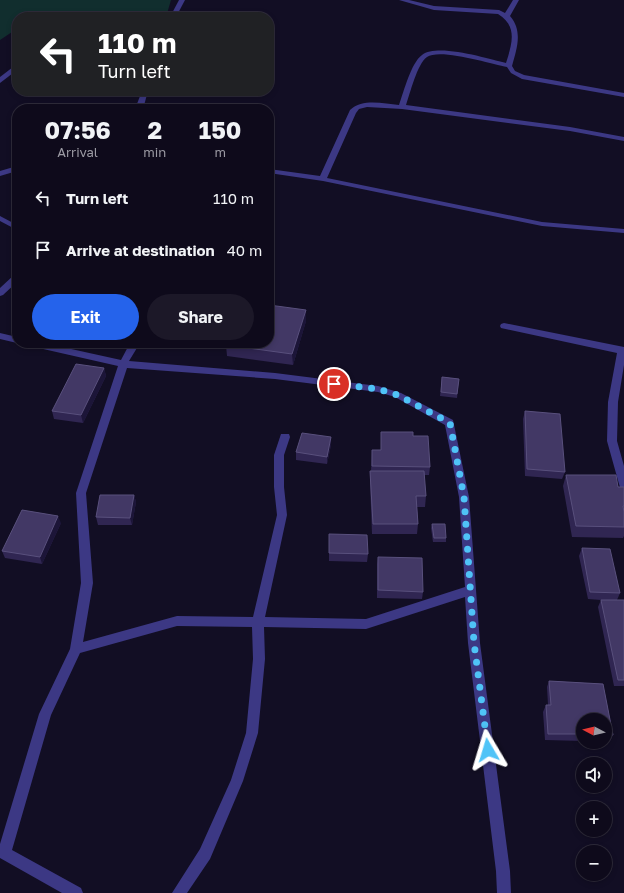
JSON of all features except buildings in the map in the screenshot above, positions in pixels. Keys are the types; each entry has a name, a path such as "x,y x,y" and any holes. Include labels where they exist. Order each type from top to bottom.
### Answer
{"street":[{"path":"176,12 182,0"},
{"path":"402,0 434,8 490,10 507,15 514,28 516,39 509,66"},
{"path":"507,15 516,0"},
{"path":"402,107 418,67 424,57 432,53 456,54 509,66 513,72 522,77 624,96"},
{"path":"0,81 12,70"},
{"path":"323,179 353,112 357,108 366,105 402,107 570,129 624,139"},
{"path":"0,174 12,170"},
{"path":"274,172 323,179 542,224 624,231"},
{"path":"0,218 12,225"},
{"path":"0,292 12,281"},
{"path":"504,326 623,350 613,402 612,440 624,484"},
{"path":"0,336 12,339"},
{"path":"52,348 123,364 275,376 378,389 398,395 450,423 464,497 474,643 503,871 504,893"},
{"path":"76,893 3,852 45,714 76,649 87,583 80,493 123,364 132,348"},
{"path":"179,893 205,854 237,781 252,733 259,659 258,622 282,515 279,487 279,455 285,437"},
{"path":"76,649 177,621 366,624 470,590"}],"green space":[{"path":"0,0 171,0 167,12 12,12 12,32 0,40"}],"route":[{"path":"334,384 378,389 398,395 450,423 464,497 474,643 488,750"}]}
